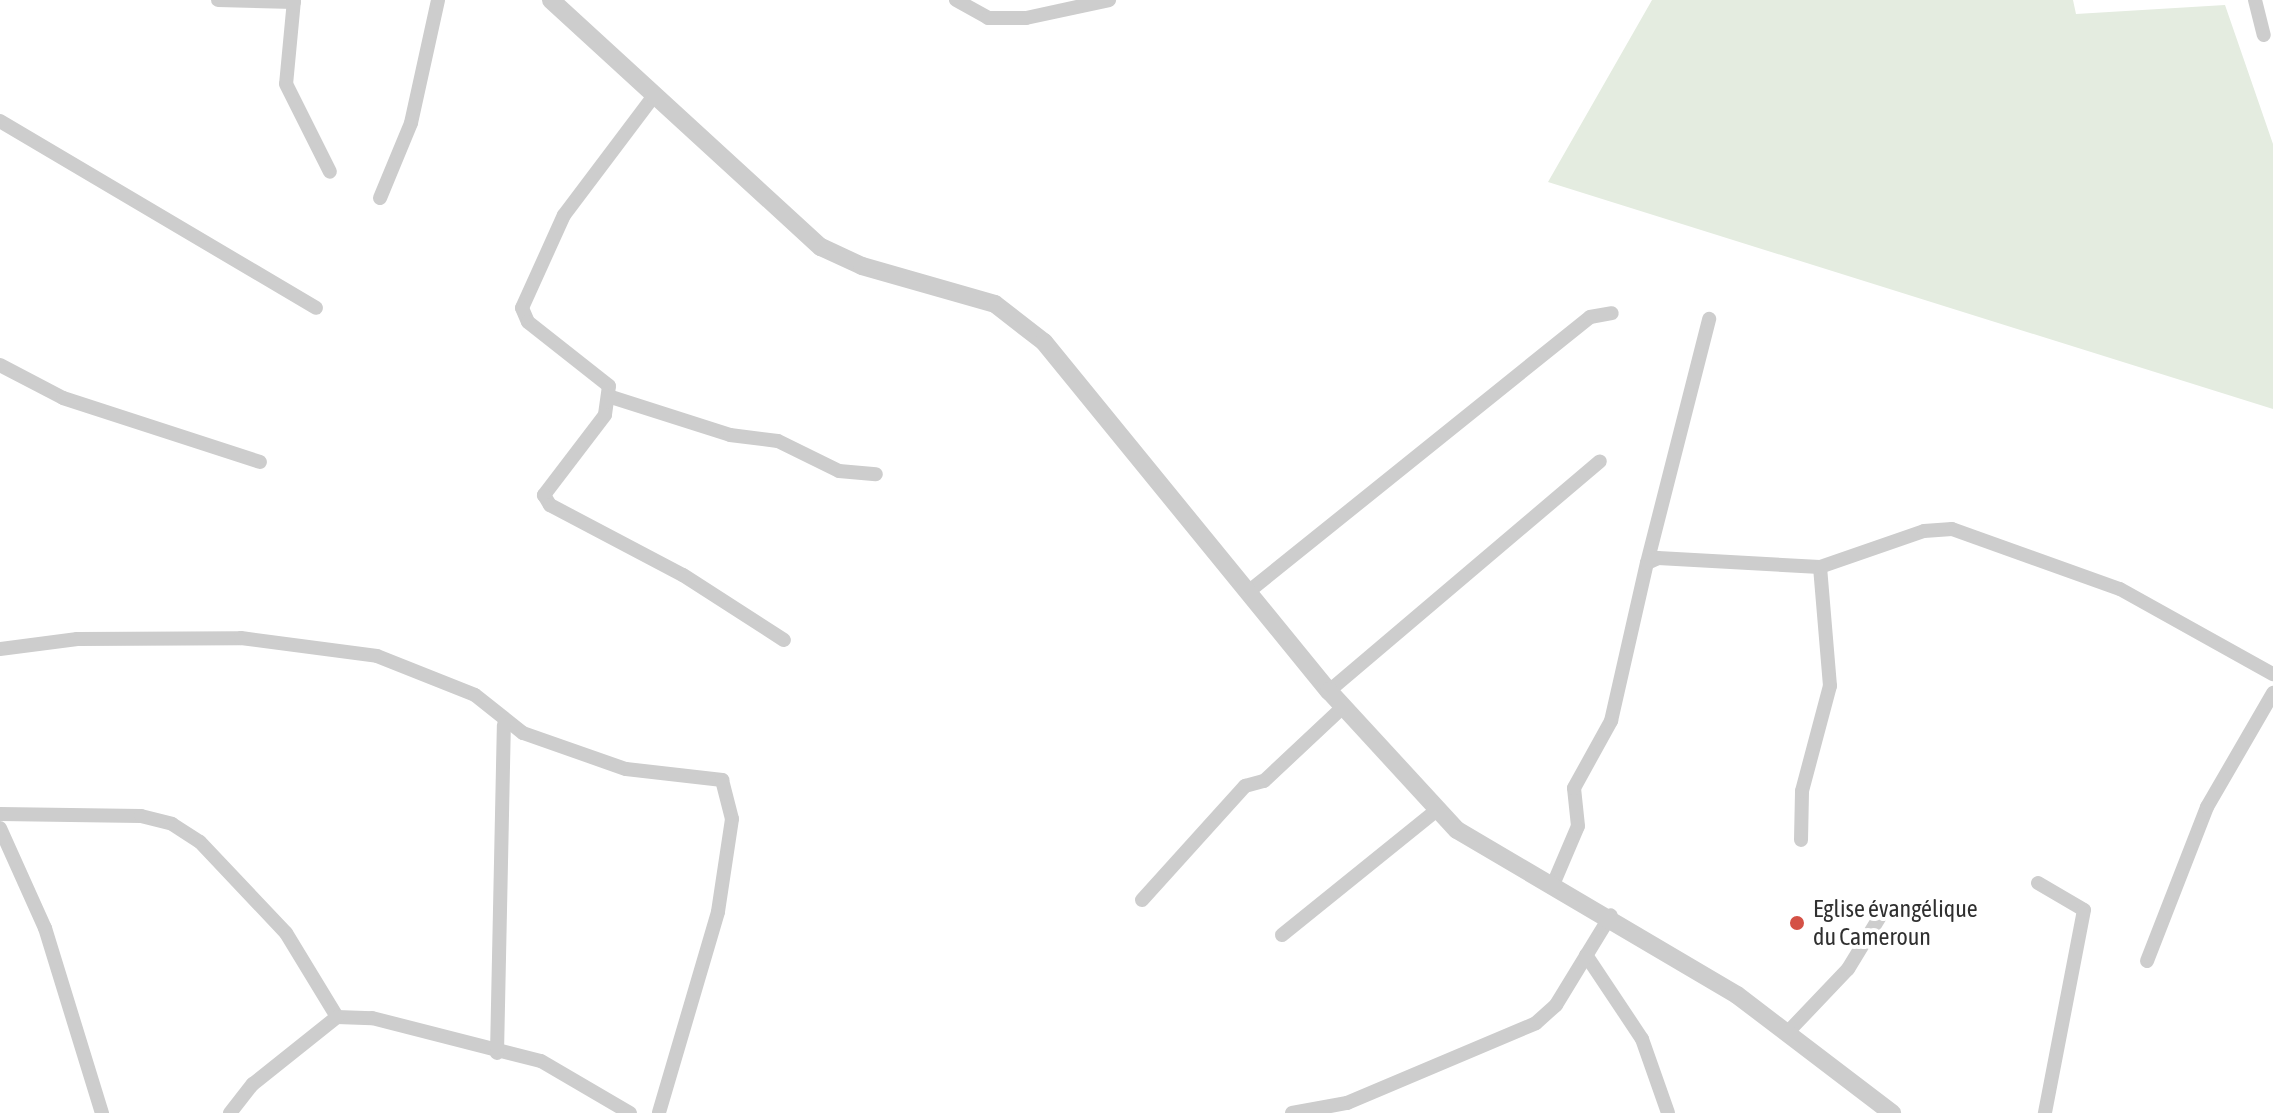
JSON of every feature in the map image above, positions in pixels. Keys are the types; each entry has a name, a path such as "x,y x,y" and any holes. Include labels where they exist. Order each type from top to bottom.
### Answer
{"street":[{"path":"218,0 294,1 286,84 330,172"},
{"path":"380,198 411,123 438,0"},
{"path":"551,0 653,97 821,247 862,266 995,304 1020,320 1329,691 1438,809 1482,848 1611,915 1787,1033 1892,1113"},
{"path":"956,0 988,18 1013,18 1109,0"},
{"path":"2255,0 2264,35"},
{"path":"653,97 564,215 522,308 528,322 602,378 608,396 605,415 545,489 546,500 784,640"},
{"path":"0,121 316,308"},
{"path":"1248,592 1578,327 1612,313"},
{"path":"1552,887 1578,826 1574,788 1611,721 1647,563 1709,319"},
{"path":"0,365 63,398 260,462"},
{"path":"608,396 730,435 778,441 839,471 876,474"},
{"path":"1329,691 1600,461"},
{"path":"1647,563 1820,567 1924,531 1952,529 2120,589 2273,674"},
{"path":"1801,840 1802,791 1830,686 1820,567"},
{"path":"0,649 77,639 241,638 377,656 475,695 504,725 626,769 722,780 732,800 708,961 659,1113"},
{"path":"2147,961 2207,807 2273,693"},
{"path":"1142,900 1245,786 1264,781 1343,707"},
{"path":"497,1053 504,725"},
{"path":"1282,935 1438,809"},
{"path":"0,814 141,816 186,832 286,933 337,1017"},
{"path":"0,828 45,928 102,1113"},
{"path":"2038,883 2084,910 2045,1113"},
{"path":"1292,1113 1348,1108 1536,1023 1611,915"},
{"path":"1787,1033 1848,969 1881,915"},
{"path":"1586,955 1642,1039 1668,1113"},
{"path":"230,1113 253,1084 337,1017 372,1018 497,1053 541,1061 630,1113"}],"shaded area":[{"path":"1652,0 2073,0 2076,14 2225,5 2273,144 2273,409 1548,182"}],"place":[{"name":"Eglise évangélique du Cameroun","path":"1797,923"}]}
